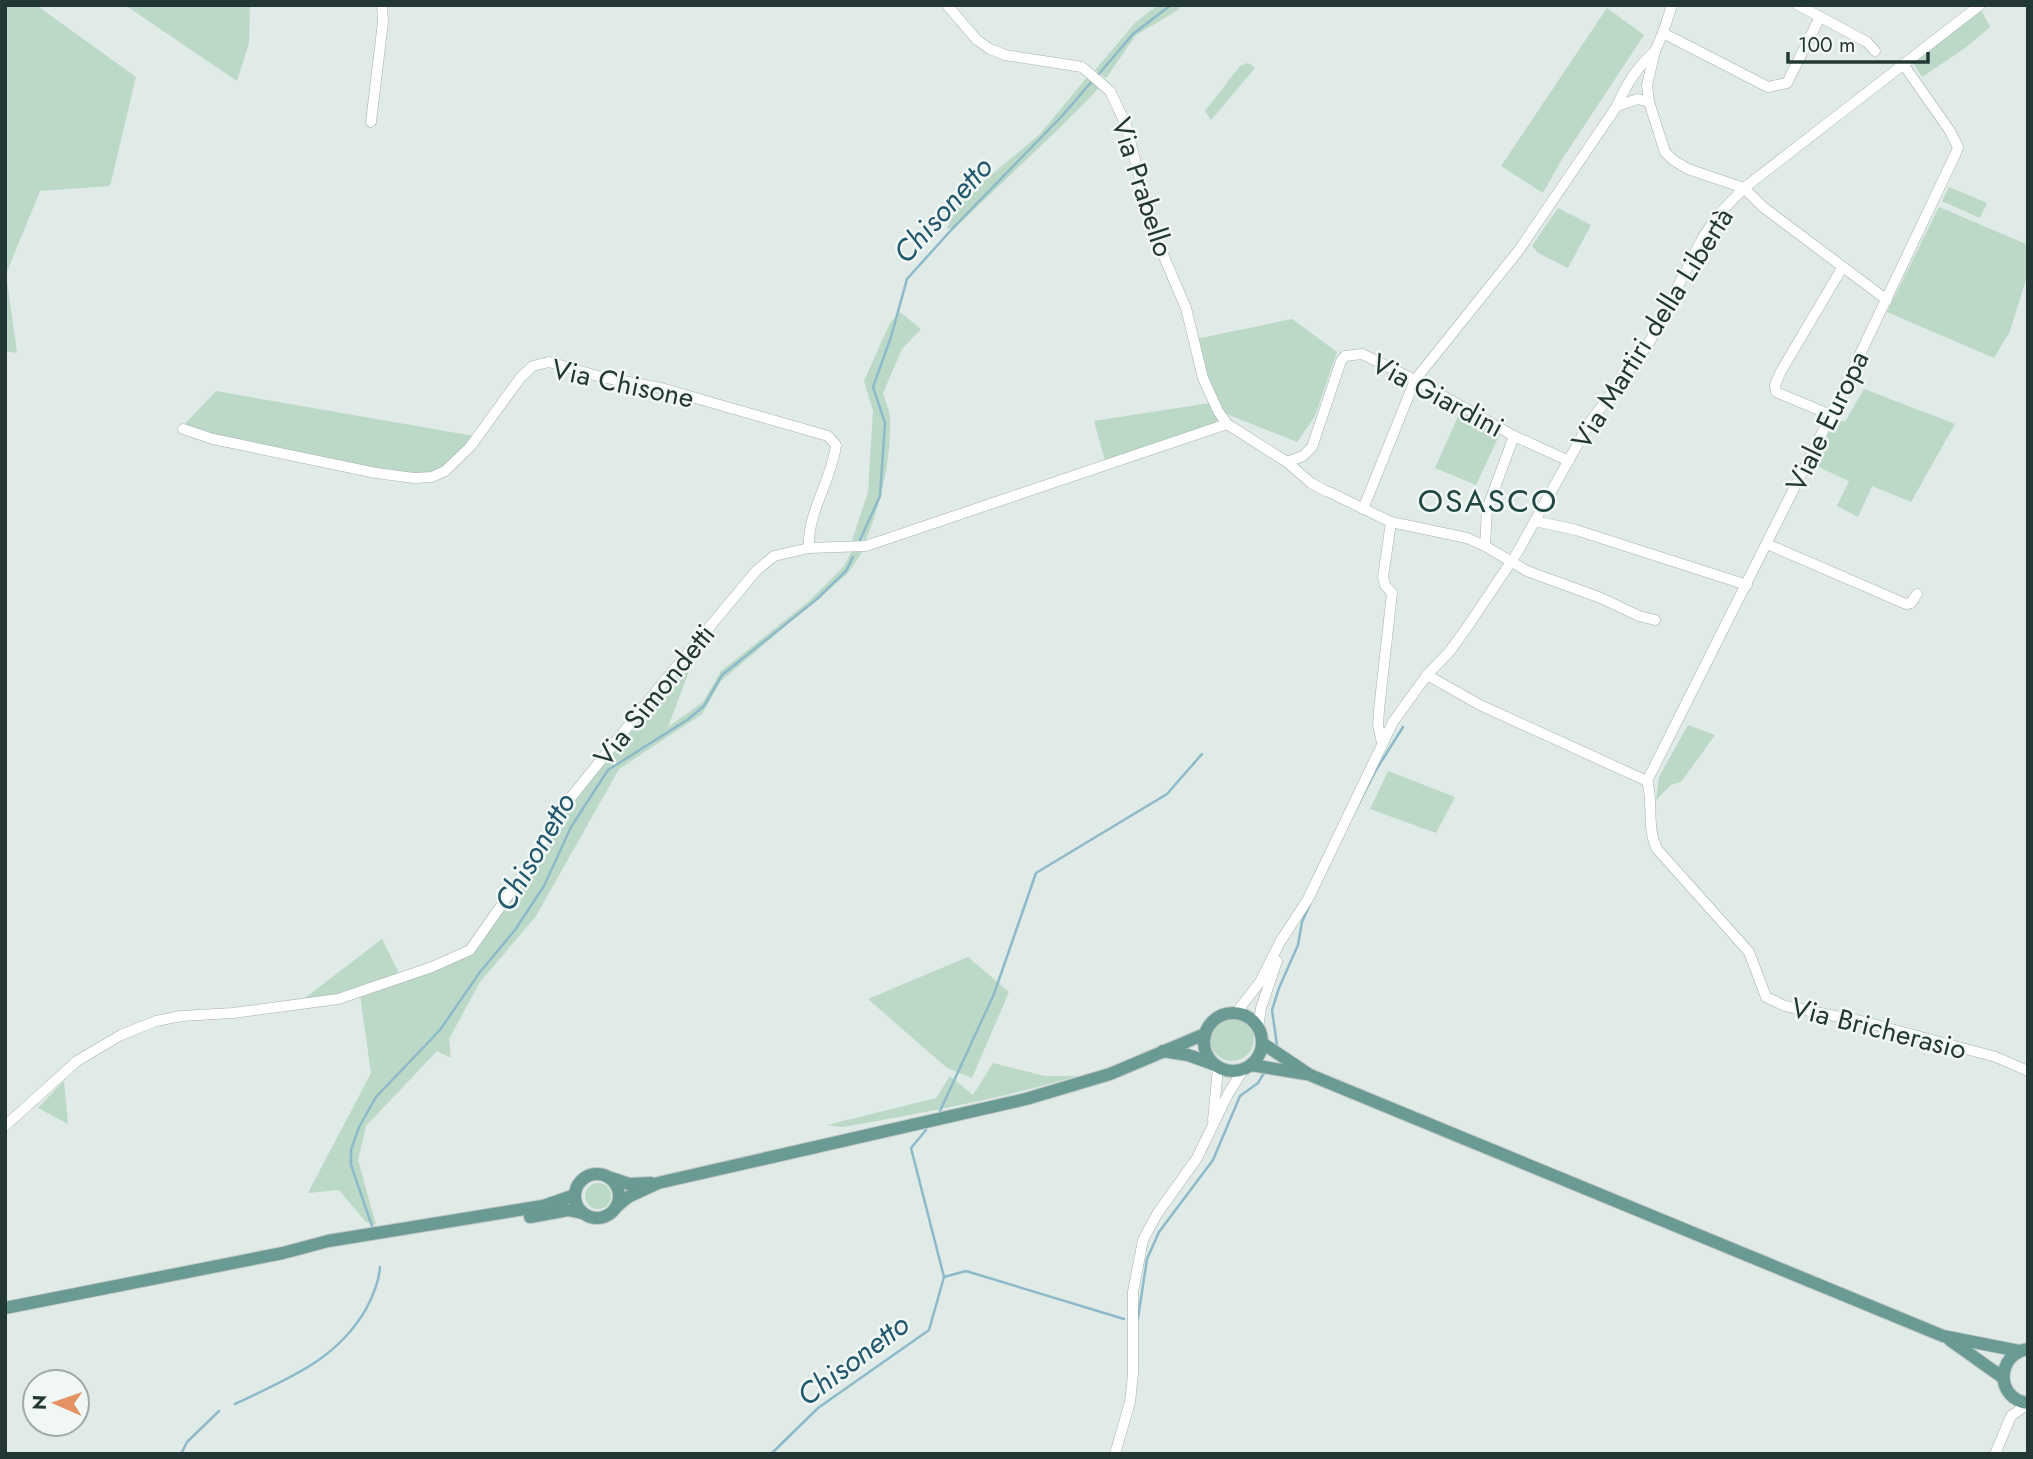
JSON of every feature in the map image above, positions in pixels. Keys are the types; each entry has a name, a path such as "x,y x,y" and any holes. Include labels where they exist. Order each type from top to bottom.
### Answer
{"main road":[{"path":"1215,1066 1205,1050 1205,1034 1208,1027 1220,1016 1236,1013 1245,1016 1258,1028 1262,1043 1257,1059 1247,1068"},
{"path":"582,1213 575,1195 580,1182 585,1178 599,1174 629,1184 658,1183 1026,1099 1110,1074 1205,1034"},
{"path":"1262,1043 1310,1074 1943,1336 2003,1377"},
{"path":"1163,1051 1188,1055 1226,1071 1247,1068 1310,1074"},
{"path":"606,1176 616,1186 616,1207"},
{"path":"294,1250 568,1210 591,1217 602,1217 628,1197 658,1183"},
{"path":"5,1308 341,1239 543,1206 575,1195"},
{"path":"1943,1336 2025,1349"},
{"path":"2025,1349 2007,1361 2003,1377 2009,1394 2028,1404"}],"street":[{"path":"371,122 382,34 382,5"},
{"name":"Via Prabello","path":"947,5 977,40 990,49 1005,55 1082,67 1110,90 1126,125 1150,218 1186,308 1203,378 1227,425"},
{"path":"1672,5 1655,51 1647,85 1649,102 1665,152 1688,169 1744,188 1763,207 1886,300"},
{"path":"1798,5 1867,41 1875,51"},
{"name":"Via Martiri della Libertà","path":"1292,925 1331,853 1382,743 1402,709 1427,675 1450,651 1510,563 1590,422 1648,343 1703,237 1719,214 1744,188 1980,5"},
{"path":"1663,33 1768,87 1787,83 1820,18"},
{"path":"1363,509 1415,380 1519,250 1617,106 1639,65 1655,51"},
{"name":"Viale Europa","path":"1647,782 1831,415 1958,147 1950,131 1901,65"},
{"path":"1617,106 1638,99 1649,102"},
{"path":"1831,415 1776,392 1775,385 1842,268"},
{"name":"Via Giardini","path":"1287,462 1303,456 1312,447 1341,361 1345,356 1362,354 1415,380 1514,436 1569,461"},
{"name":"Via Chisone","path":"183,429 213,439 376,473 432,478 445,471 470,447 521,377 533,366 549,362 601,377 661,388 828,436 836,445 834,458 808,532 809,548"},
{"path":"1227,425 1287,462 1311,484 1391,522 1467,538 1527,571 1655,620"},
{"name":"Via Simondetti","path":"5,1126 77,1061 121,1035 156,1021 338,999 432,967 470,950 526,870 568,802 756,571 774,556 809,548 866,546 1227,425"},
{"path":"1485,546 1487,509 1514,436"},
{"path":"1535,521 1576,530 1747,586"},
{"path":"1382,743 1378,725 1379,709 1392,593 1385,585 1383,577 1391,522"},
{"path":"1767,544 1906,604 1911,603 1917,594"},
{"path":"1427,675 1480,705 1647,782"},
{"name":"Via Bricherasio","path":"1647,782 1651,794 1651,836 1657,849 1749,952 1766,997 1785,1006 1865,1022 1996,1056 2028,1072"},
{"path":"1236,1013 1260,982 1280,942 1292,925"},
{"path":"1258,1028 1267,988 1292,925"},
{"path":"1212,1132 1215,1066"},
{"path":"1115,1454 1130,1402 1133,1374 1133,1292 1143,1240 1157,1214 1197,1158 1212,1132 1228,1094 1247,1068"},
{"path":"1995,1454 2011,1416 2009,1394"},
{"path":"2011,1416 2028,1404"}],"green space":[{"path":"5,5 36,5 136,77 110,186 40,191 6,274 17,353 5,351"},
{"path":"125,5 250,5 249,43 237,81"},
{"path":"1158,5 1181,5 1178,10 1136,35 1106,78 1095,70 1135,23"},
{"path":"1607,8 1644,35 1543,193 1501,166"},
{"path":"1981,10 1990,27 1965,48 1922,77 1913,62"},
{"path":"1248,63 1255,68 1211,120 1205,111 1240,66"},
{"path":"1088,76 1100,87 953,230 947,228 959,202 1040,134"},
{"path":"1949,187 1987,203 1980,218 1942,201"},
{"path":"1939,207 2028,245 2028,273 2010,331 1994,358 1887,312"},
{"path":"1558,208 1591,225 1568,268 1538,253 1532,246"},
{"path":"900,312 921,329 902,349 883,393 890,420 884,481 866,540 852,541 868,492 873,411 864,381 890,323"},
{"path":"1292,319 1337,352 1315,416 1297,442 1224,413 1206,376 1196,339"},
{"path":"1864,389 1955,424 1911,502 1872,486 1858,517 1837,506 1849,481 1812,464 1836,419 1845,422"},
{"path":"216,391 474,436 449,464 435,472 415,476 215,436 184,425"},
{"path":"1210,403 1217,420 1213,425 1105,461 1094,421"},
{"path":"1460,412 1500,434 1476,485 1435,468"},
{"path":"852,551 863,551 848,573 721,681 702,714 619,769 536,916 480,982 449,1039 451,1058 437,1051 366,1126 358,1160 376,1225 366,1222 339,1190 308,1193 371,1073 360,995 465,958 513,897 573,801 699,645 668,727 703,702 721,671 808,602 844,566"},
{"path":"1688,725 1715,735 1681,782 1671,785 1656,800 1659,777"},
{"path":"1388,771 1455,797 1436,833 1370,809"},
{"path":"382,939 398,971 394,977 335,997 305,998"},
{"path":"968,957 1009,992 972,1078 947,1068 868,999"},
{"path":"1232,1017 1247,1024 1254,1039 1247,1054 1232,1061 1217,1054 1210,1039 1217,1024"},
{"path":"993,1063 1045,1076 1077,1076 931,1111 842,1127 827,1125 936,1098 950,1076 973,1095"},
{"path":"64,1081 68,1124 38,1108"},
{"path":"598,1183 607,1187 611,1196 607,1205 598,1209 589,1205 585,1196 589,1187"}],"waterway":[{"name":"Chisonetto","path":"1098,75 1133,34 1171,5"},
{"name":"Chisonetto","path":"860,540 880,496 885,423 873,387 891,337 907,279 1093,80"},
{"name":"Chisonetto","path":"373,1229 351,1165 351,1150 359,1127 376,1097 440,1030 480,972 515,930 544,886 571,827 608,770 687,720 704,706 722,675 817,599 846,571 853,557"},
{"path":"1355,811 1376,770 1403,727"},
{"name":"Chisonetto","path":"940,1111 994,994 1036,873 1167,794 1202,754"},
{"path":"1277,1045 1272,1010 1298,945 1302,922 1311,902"},
{"path":"1138,1318 1147,1259 1159,1232 1213,1160 1240,1096 1258,1083 1264,1073"},
{"name":"Chisonetto","path":"771,1454 818,1408 929,1330 944,1277 911,1148 926,1130"},
{"name":"Chisonetto","path":"235,1404 309,1367 340,1342 366,1309 375,1289 380,1267"},
{"path":"944,1277 966,1271 1124,1319"},
{"name":"Chisonetto","path":"181,1454 187,1442 219,1411"}],"district":[{"name":"OSASCO","path":"1488,501"}]}
